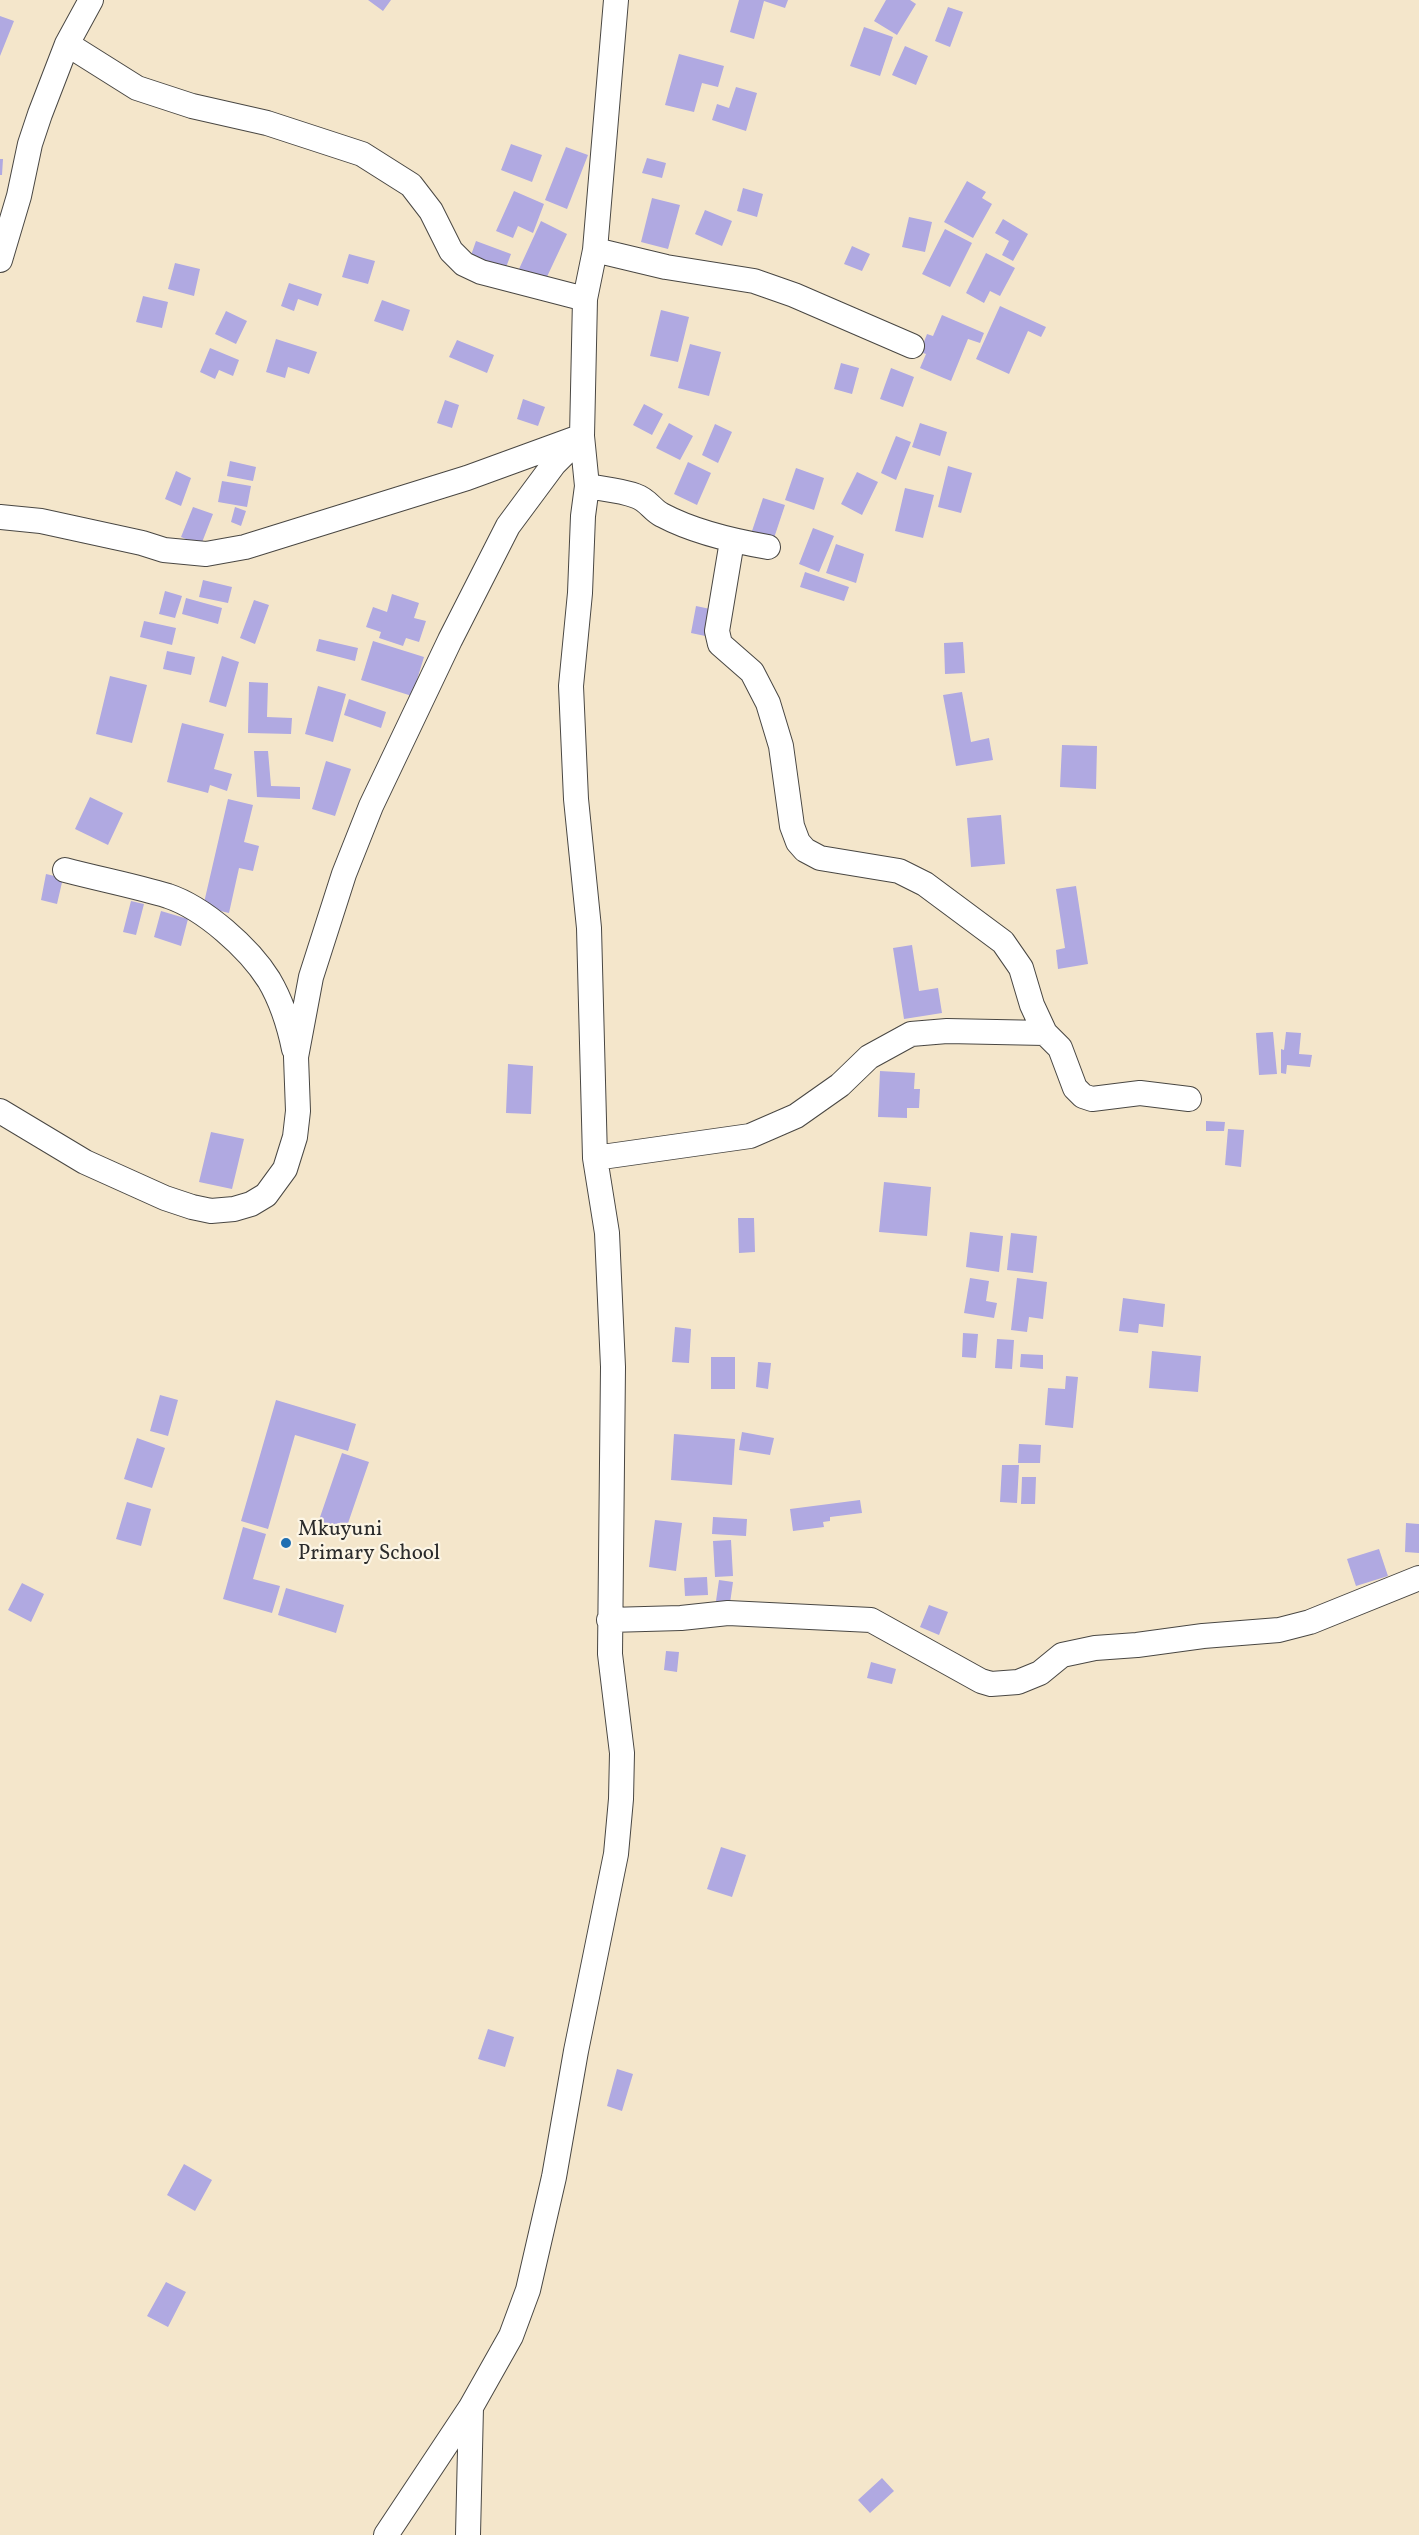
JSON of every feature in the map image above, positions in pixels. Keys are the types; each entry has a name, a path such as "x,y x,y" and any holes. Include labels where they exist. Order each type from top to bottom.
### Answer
{"street":[{"path":"0,260 19,196 30,144 67,44 91,0"},
{"path":"386,2535 471,2407 511,2336 528,2290 554,2177 576,2051 616,1854 622,1753 610,1654 609,1620 613,1367 607,1233 595,1158 589,928 576,799 571,686 587,486 582,436 585,299 595,250 616,0"},
{"path":"67,44 137,88 192,106 267,123 362,154 411,185 431,211 450,251 464,264 481,272 585,299"},
{"path":"595,250 666,267 754,281 794,295 912,346"},
{"path":"0,517 41,521 164,550 206,554 245,547 467,478 582,436"},
{"path":"0,1111 85,1162 165,1198 211,1211 234,1209 251,1204 266,1194 285,1169 295,1137 298,1111 296,1057 311,977 344,874 393,758 508,526 554,464 582,436"},
{"path":"587,486 634,495 648,501 660,514 732,541 768,547"},
{"path":"732,541 717,631 720,644 752,672 768,704 781,746 792,826 798,842 805,850 820,858 875,866 916,880 1003,942 1021,968 1032,1005 1045,1033 1060,1048 1075,1088 1083,1096 1092,1100 1140,1093 1189,1100"},
{"path":"65,870 168,897 192,907 211,920 251,958 268,979 283,1010 296,1057"},
{"path":"595,1158 750,1136 796,1116 840,1085 869,1057 911,1034 947,1031 1045,1033"},
{"path":"609,1620 681,1618 728,1613 872,1620 981,1681 991,1684 1007,1684 1040,1673 1062,1655 1095,1648 1137,1646 1289,1627 1310,1622 1419,1578"},
{"path":"468,2535 471,2407"}],"building":[{"path":"368,0 391,0 383,11"},
{"path":"739,0 788,0 785,8 764,1 754,39 730,32"},
{"path":"886,0 910,0 916,4 897,35 874,21"},
{"path":"948,7 963,12 950,47 935,41"},
{"path":"0,16 14,21 0,56"},
{"path":"864,27 893,37 880,76 850,66"},
{"path":"905,46 928,56 916,85 892,75"},
{"path":"679,54 724,66 718,87 702,83 694,112 665,105"},
{"path":"736,87 757,93 746,131 712,120 717,104 729,108"},
{"path":"511,144 542,155 532,182 501,170"},
{"path":"566,147 588,155 567,209 545,200"},
{"path":"647,158 666,163 662,178 642,173"},
{"path":"0,159 3,159 2,175 0,175"},
{"path":"967,181 986,192 982,198 992,204 973,238 944,222"},
{"path":"743,188 763,194 757,217 737,211"},
{"path":"514,191 544,204 533,233 518,226 513,238 496,231"},
{"path":"652,198 680,205 668,249 641,242"},
{"path":"705,210 732,221 722,246 695,234"},
{"path":"909,217 932,222 925,252 902,247"},
{"path":"1003,219 1028,234 1013,261 1002,255 1009,241 995,233"},
{"path":"541,221 567,234 545,281 519,269"},
{"path":"945,229 972,243 950,287 922,274"},
{"path":"476,241 511,254 505,270 470,258"},
{"path":"852,246 870,254 862,271 844,264"},
{"path":"986,253 1015,268 1000,296 990,291 984,303 966,293"},
{"path":"349,254 375,261 368,284 342,277"},
{"path":"175,263 200,269 194,296 168,289"},
{"path":"289,283 322,294 318,306 298,299 294,311 281,306"},
{"path":"143,296 168,302 162,328 136,322"},
{"path":"382,300 410,310 403,331 374,321"},
{"path":"1000,306 1046,327 1041,337 1028,331 1009,374 976,359"},
{"path":"661,310 689,317 678,362 650,356"},
{"path":"226,311 247,321 236,344 215,334"},
{"path":"942,315 984,333 980,343 968,339 951,381 920,368 926,354 920,352 927,334 933,336"},
{"path":"276,339 317,352 309,374 288,367 285,378 266,372"},
{"path":"457,340 494,355 487,373 449,357"},
{"path":"690,344 721,352 709,396 678,388"},
{"path":"210,348 239,360 233,376 219,370 215,379 200,372"},
{"path":"841,363 859,368 852,394 834,389"},
{"path":"891,368 914,377 903,407 880,399"},
{"path":"523,399 545,407 538,426 517,419"},
{"path":"445,400 459,405 452,428 437,423"},
{"path":"644,404 663,414 652,435 633,425"},
{"path":"669,423 693,436 680,460 656,448"},
{"path":"920,423 947,432 940,456 912,447"},
{"path":"715,424 732,432 718,463 702,455"},
{"path":"896,436 911,442 896,480 881,473"},
{"path":"230,461 256,467 253,481 227,476"},
{"path":"688,462 711,473 697,505 674,494"},
{"path":"948,466 972,473 961,513 938,507"},
{"path":"796,468 824,478 814,510 785,500"},
{"path":"176,471 191,478 181,506 165,499"},
{"path":"857,472 878,482 862,515 841,504"},
{"path":"222,481 251,486 247,507 218,502"},
{"path":"905,488 934,495 923,538 895,531"},
{"path":"763,498 785,505 774,538 752,531"},
{"path":"193,507 213,514 201,545 181,537"},
{"path":"235,507 246,511 241,526 231,522"},
{"path":"813,528 834,536 819,572 799,564"},
{"path":"836,544 864,554 856,583 826,573"},
{"path":"805,572 849,587 844,601 800,587"},
{"path":"203,580 232,587 228,603 199,597"},
{"path":"165,591 182,596 175,618 159,614"},
{"path":"392,594 419,603 414,618 426,621 419,642 406,638 403,646 379,638 381,632 366,627 373,607 387,612"},
{"path":"186,598 222,608 218,624 182,614"},
{"path":"254,600 269,605 255,644 240,638"},
{"path":"696,606 715,610 710,637 691,633"},
{"path":"144,621 176,628 172,645 140,637"},
{"path":"319,639 358,648 355,661 316,651"},
{"path":"373,641 424,657 412,696 361,680"},
{"path":"963,642 965,673 945,674 944,643"},
{"path":"167,651 195,657 191,675 163,669"},
{"path":"222,656 239,662 226,707 209,702"},
{"path":"110,676 147,685 132,743 96,734"},
{"path":"249,682 268,683 267,717 292,718 291,734 248,733"},
{"path":"318,686 346,694 333,742 305,734"},
{"path":"962,692 971,742 989,738 993,760 956,766 943,695"},
{"path":"349,699 386,712 381,728 344,715"},
{"path":"182,723 224,734 214,769 232,774 227,791 210,785 208,793 167,782"},
{"path":"1062,745 1097,746 1096,789 1060,787"},
{"path":"254,751 268,751 271,786 300,787 300,799 257,797"},
{"path":"326,761 351,769 335,816 312,809"},
{"path":"90,797 123,813 108,845 75,829"},
{"path":"228,799 253,805 244,842 259,846 253,871 239,868 229,913 203,907"},
{"path":"1001,815 1005,864 971,867 967,818"},
{"path":"46,874 63,878 57,904 41,900"},
{"path":"1076,886 1088,964 1058,969 1056,950 1065,948 1056,889"},
{"path":"131,901 144,904 136,935 123,932"},
{"path":"161,911 188,919 181,946 154,937"},
{"path":"912,945 919,991 938,988 942,1013 904,1019 893,948"},
{"path":"1273,1032 1277,1074 1259,1075 1256,1033"},
{"path":"1286,1032 1301,1033 1299,1054 1312,1055 1310,1067 1287,1065 1286,1074 1281,1073 1281,1049 1284,1050"},
{"path":"508,1064 533,1066 531,1114 506,1113"},
{"path":"880,1071 915,1073 914,1089 920,1089 919,1108 907,1108 907,1118 878,1117"},
{"path":"1206,1121 1225,1122 1224,1131 1206,1131"},
{"path":"1228,1129 1244,1130 1241,1167 1225,1165"},
{"path":"211,1132 244,1139 232,1189 199,1182"},
{"path":"884,1182 931,1187 927,1236 879,1232"},
{"path":"738,1218 754,1218 755,1252 739,1253"},
{"path":"970,1232 1003,1236 999,1272 966,1267"},
{"path":"1011,1233 1037,1236 1033,1273 1007,1270"},
{"path":"970,1278 989,1281 986,1301 997,1303 994,1318 964,1313"},
{"path":"1017,1278 1047,1282 1043,1319 1029,1317 1027,1332 1011,1330"},
{"path":"1123,1298 1165,1304 1163,1327 1139,1324 1138,1333 1119,1331"},
{"path":"675,1327 691,1329 689,1363 672,1362"},
{"path":"963,1333 978,1334 976,1358 962,1357"},
{"path":"997,1339 1014,1340 1012,1369 995,1368"},
{"path":"1152,1351 1201,1356 1198,1392 1149,1388"},
{"path":"1021,1354 1043,1355 1043,1369 1020,1367"},
{"path":"711,1357 735,1357 735,1389 711,1389"},
{"path":"758,1362 771,1363 768,1389 756,1387"},
{"path":"1066,1376 1078,1377 1073,1428 1045,1425 1048,1388 1065,1389"},
{"path":"160,1395 178,1400 168,1436 150,1431"},
{"path":"276,1400 356,1424 348,1451 295,1435 268,1529 241,1521"},
{"path":"742,1432 774,1438 770,1455 739,1450"},
{"path":"674,1434 735,1439 732,1485 671,1480"},
{"path":"137,1438 165,1448 152,1488 124,1479"},
{"path":"1019,1444 1041,1445 1040,1463 1018,1463"},
{"path":"342,1453 369,1462 345,1532 318,1523"},
{"path":"1002,1465 1019,1465 1017,1503 1000,1502"},
{"path":"1022,1477 1036,1477 1035,1504 1021,1504"},
{"path":"860,1500 862,1513 830,1517 830,1521 823,1522 824,1527 793,1531 790,1509"},
{"path":"127,1502 151,1509 141,1546 116,1539"},
{"path":"713,1517 747,1519 746,1536 712,1534"},
{"path":"655,1520 682,1523 676,1571 649,1567"},
{"path":"1406,1523 1419,1524 1419,1553 1405,1552"},
{"path":"243,1527 266,1534 253,1579 280,1586 272,1613 223,1599"},
{"path":"731,1540 733,1576 715,1577 713,1541"},
{"path":"1379,1549 1388,1576 1356,1586 1347,1559"},
{"path":"707,1577 708,1595 685,1596 684,1578"},
{"path":"719,1580 733,1582 730,1603 716,1601"},
{"path":"22,1583 44,1594 31,1622 8,1610"},
{"path":"286,1588 344,1605 336,1633 278,1615"},
{"path":"929,1605 948,1612 939,1635 920,1627"},
{"path":"666,1651 679,1652 677,1672 664,1670"},
{"path":"871,1662 896,1669 892,1684 867,1678"},
{"path":"721,1847 746,1855 732,1897 707,1889"},
{"path":"488,2029 514,2037 505,2067 478,2059"},
{"path":"617,2069 633,2074 622,2111 607,2106"},
{"path":"184,2164 212,2180 195,2211 167,2195"},
{"path":"166,2282 186,2292 168,2327 147,2316"},
{"path":"882,2478 894,2491 870,2513 858,2500"}],"place":[{"name":"Mkuyuni Primary School","path":"286,1543"}]}
